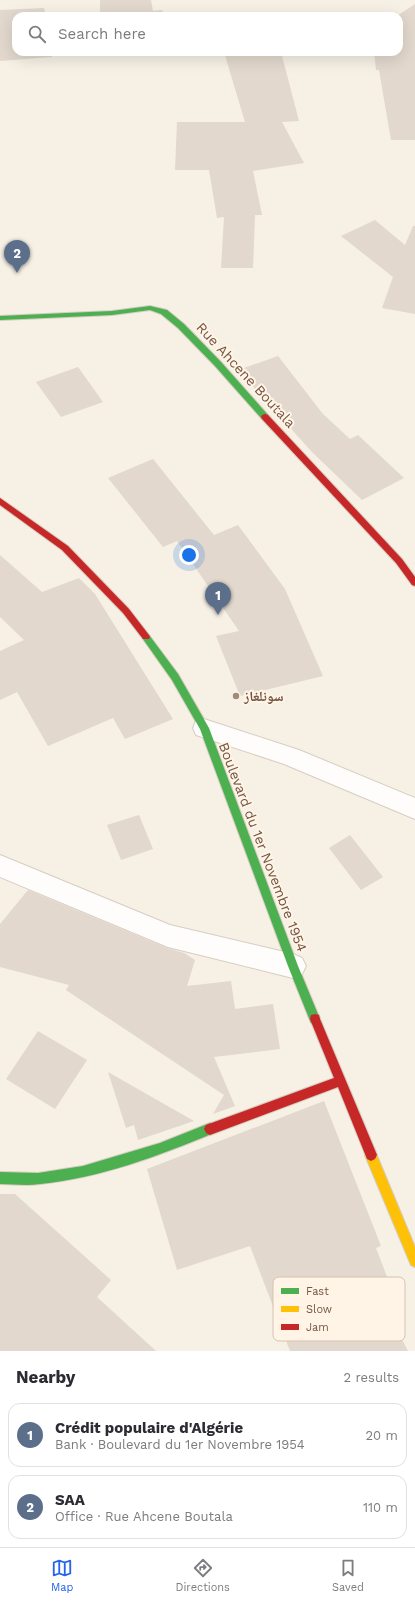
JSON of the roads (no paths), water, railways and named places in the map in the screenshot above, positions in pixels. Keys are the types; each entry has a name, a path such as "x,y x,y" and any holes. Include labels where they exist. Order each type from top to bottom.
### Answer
{"street":[{"name":"Rue Ahcene Boutala","path":"0,318 112,313 150,308 164,312 181,326 218,364 267,419 400,561 415,583"},
{"name":"Boulevard du 1er Novembre 1954","path":"0,502 65,548 126,611 175,677 204,728 293,966 415,1261"},
{"path":"204,728 291,757 415,809"},
{"path":"0,866 168,936 293,966"},
{"path":"0,1178 38,1179 83,1172 160,1149 340,1081"}],"place":[{"name":"SAA","path":"17,273"},
{"name":"Crédit populaire d'Algérie","path":"218,615"},
{"name":"سونلغاز","path":"236,696"}]}
